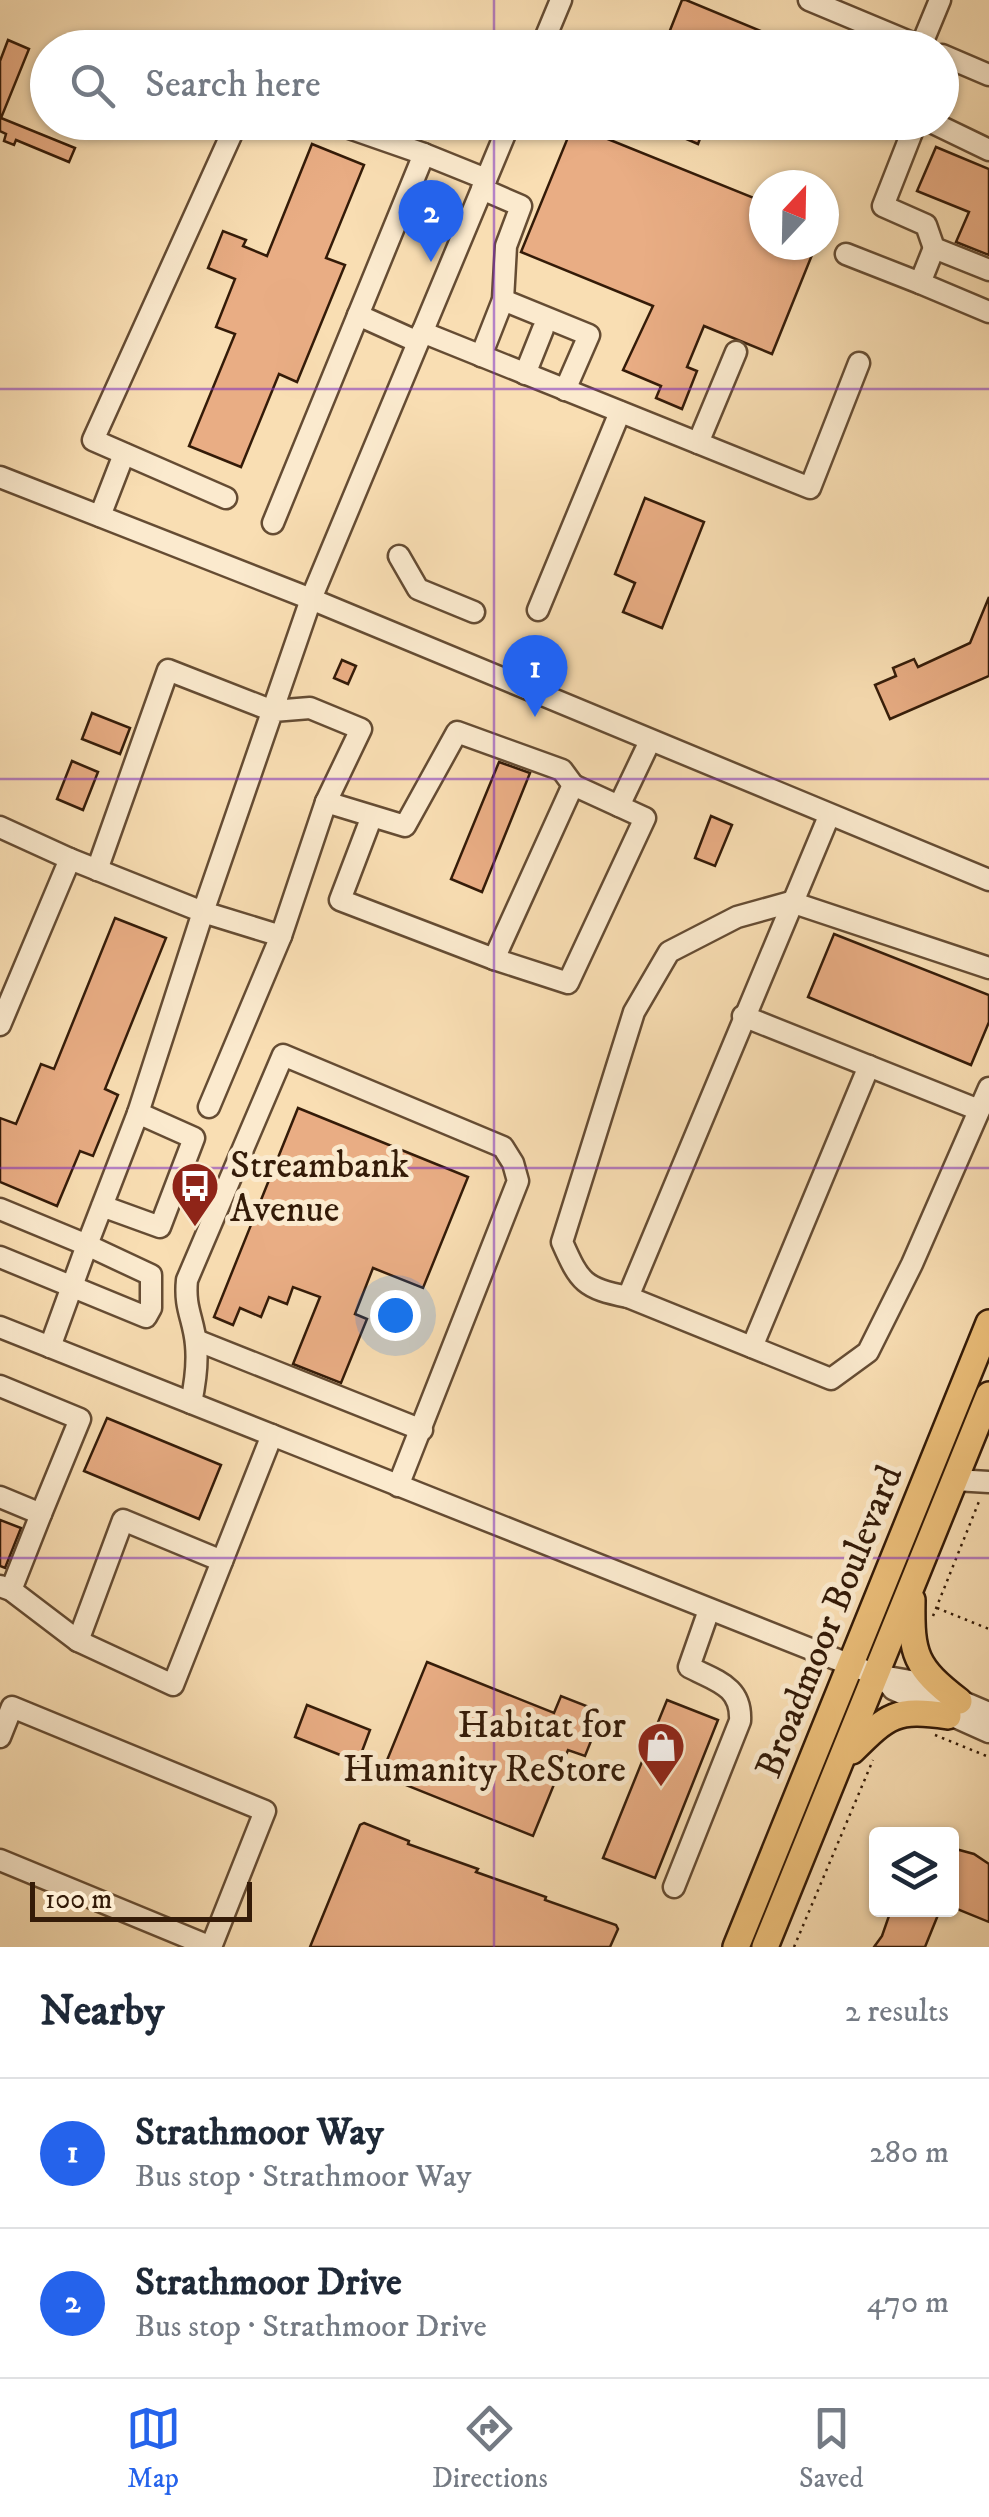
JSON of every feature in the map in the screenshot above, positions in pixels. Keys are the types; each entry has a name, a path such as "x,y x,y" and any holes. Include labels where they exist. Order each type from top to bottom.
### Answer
{"main road":[{"name":"Broadmoor Boulevard","path":"736,1947 989,1323"},
{"name":"Broadmoor Boulevard","path":"765,1947 880,1677 989,1396"},
{"path":"913,1584 912,1640 916,1660 931,1680 947,1717"},
{"path":"842,1762 893,1714 915,1711 947,1717"}],"street":[{"path":"548,30 561,0"},
{"path":"809,0 880,30"},
{"path":"937,30 940,0"},
{"path":"959,63 989,75"},
{"path":"959,136 989,150"},
{"path":"226,498 93,440 229,140"},
{"path":"384,140 424,154 520,206 506,246 503,300 481,356"},
{"path":"50,1347 138,1112 311,600 502,140"},
{"path":"909,140 883,206 926,225 934,248 920,284"},
{"path":"273,523 424,154"},
{"path":"934,248 989,270"},
{"path":"846,254 989,312"},
{"path":"503,300 588,335 566,390"},
{"path":"358,315 481,356 810,488 859,363"},
{"path":"526,374 543,329"},
{"path":"698,443 736,352"},
{"path":"538,610 620,412"},
{"path":"100,516 124,454"},
{"path":"0,476 989,880"},
{"path":"399,556 418,588 474,612"},
{"path":"98,870 168,670 273,712 310,708 361,729 326,802 281,936 209,1107"},
{"path":"326,802 406,826 458,732 562,770 572,785 645,818 568,983 340,900 372,816"},
{"path":"620,806 650,741"},
{"path":"494,959 572,785"},
{"path":"628,1297 828,816"},
{"path":"0,827 203,912 281,936"},
{"path":"0,1026 70,859"},
{"path":"989,968 790,902 737,918 669,952 634,1012 562,1242 575,1273 596,1290 628,1297 831,1379 868,1352 912,1264 989,1088"},
{"path":"743,1016 980,1110"},
{"path":"191,1403 196,1340 184,1302 187,1280 283,1055 503,1147 518,1181 398,1486"},
{"path":"752,1347 869,1066"},
{"path":"102,1206 160,1227 188,1156 194,1138 138,1112"},
{"path":"0,1209 151,1276 150,1308 146,1316 0,1257"},
{"path":"0,1327 849,1665 880,1677 916,1682 947,1717 989,1732"},
{"path":"196,1340 422,1430"},
{"path":"0,1386 80,1419 42,1514 6,1588 78,1641 173,1685 272,1436"},
{"path":"955,1480 985,1490"},
{"path":"0,1497 42,1514"},
{"path":"78,1641 123,1520 222,1561"},
{"path":"674,1887 740,1721 741,1705 730,1688 689,1667 709,1610"},
{"path":"0,1737 12,1706 265,1811 211,1947 0,1860"},
{"path":"947,1717 989,1713"}],"path":[{"path":"929,1626 985,1490"},
{"path":"936,1607 989,1629"},
{"path":"947,1717 989,1757"},
{"path":"794,1947 879,1746"}],"building":[{"path":"682,0 686,0 758,30 670,30"},
{"path":"8,40 29,49 1,118 30,130 30,140 55,140 75,148 69,162 16,140 14,145 4,141 6,134 0,131 0,61"},
{"path":"567,140 610,140 749,196 749,260 810,260 772,354 704,326 687,367 697,371 682,409 656,398 661,386 623,370 653,306 521,252"},
{"path":"312,144 364,165 326,258 345,265 297,382 279,374 241,467 189,446 235,334 216,327 235,279 208,268 223,231 246,240 243,246 267,256"},
{"path":"936,147 989,169 989,255 956,242 969,212 917,191"},
{"path":"645,498 704,522 662,628 623,612 635,583 615,574"},
{"path":"989,597 989,676 890,719 875,685 896,676 893,668 914,659 918,667 970,643"},
{"path":"342,660 356,666 348,684 334,678"},
{"path":"92,713 130,728 120,754 82,739"},
{"path":"72,761 98,772 83,810 57,799"},
{"path":"499,762 530,773 482,892 451,879"},
{"path":"711,816 732,825 715,866 695,858"},
{"path":"115,918 166,938 105,1089 118,1095 93,1156 80,1151 57,1206 0,1182 0,1118 16,1124 41,1064 54,1069"},
{"path":"834,934 989,995 989,1022 971,1065 808,997"},
{"path":"298,1108 468,1177 423,1288 373,1268 355,1314 367,1319 341,1383 293,1364 320,1297 293,1287 287,1304 269,1297 261,1317 240,1308 233,1325 214,1317"},
{"path":"107,1418 221,1465 199,1519 84,1471"},
{"path":"0,1520 21,1528 5,1568 0,1566"},
{"path":"427,1662 554,1713 561,1696 594,1709 599,1721 585,1756 568,1750 533,1836 381,1775"},
{"name":"Habitat for Humanity ReStore","path":"667,1700 718,1720 655,1878 603,1858"},
{"path":"307,1705 370,1730 358,1762 295,1737"},
{"path":"364,1823 409,1841 408,1844 478,1869 476,1872 546,1897 545,1900 616,1925 610,1947 310,1947"},
{"path":"959,1850 989,1864 989,1922 959,1910"},
{"path":"889,1917 937,1917 925,1947 874,1947"}],"place":[{"name":"Strathmoor Drive","path":"431,262"},
{"name":"Strathmoor Way","path":"535,717"},
{"name":"Streambank Avenue","path":"195,1228"},
{"name":"Habitat for Humanity ReStore","path":"661,1788"}]}
